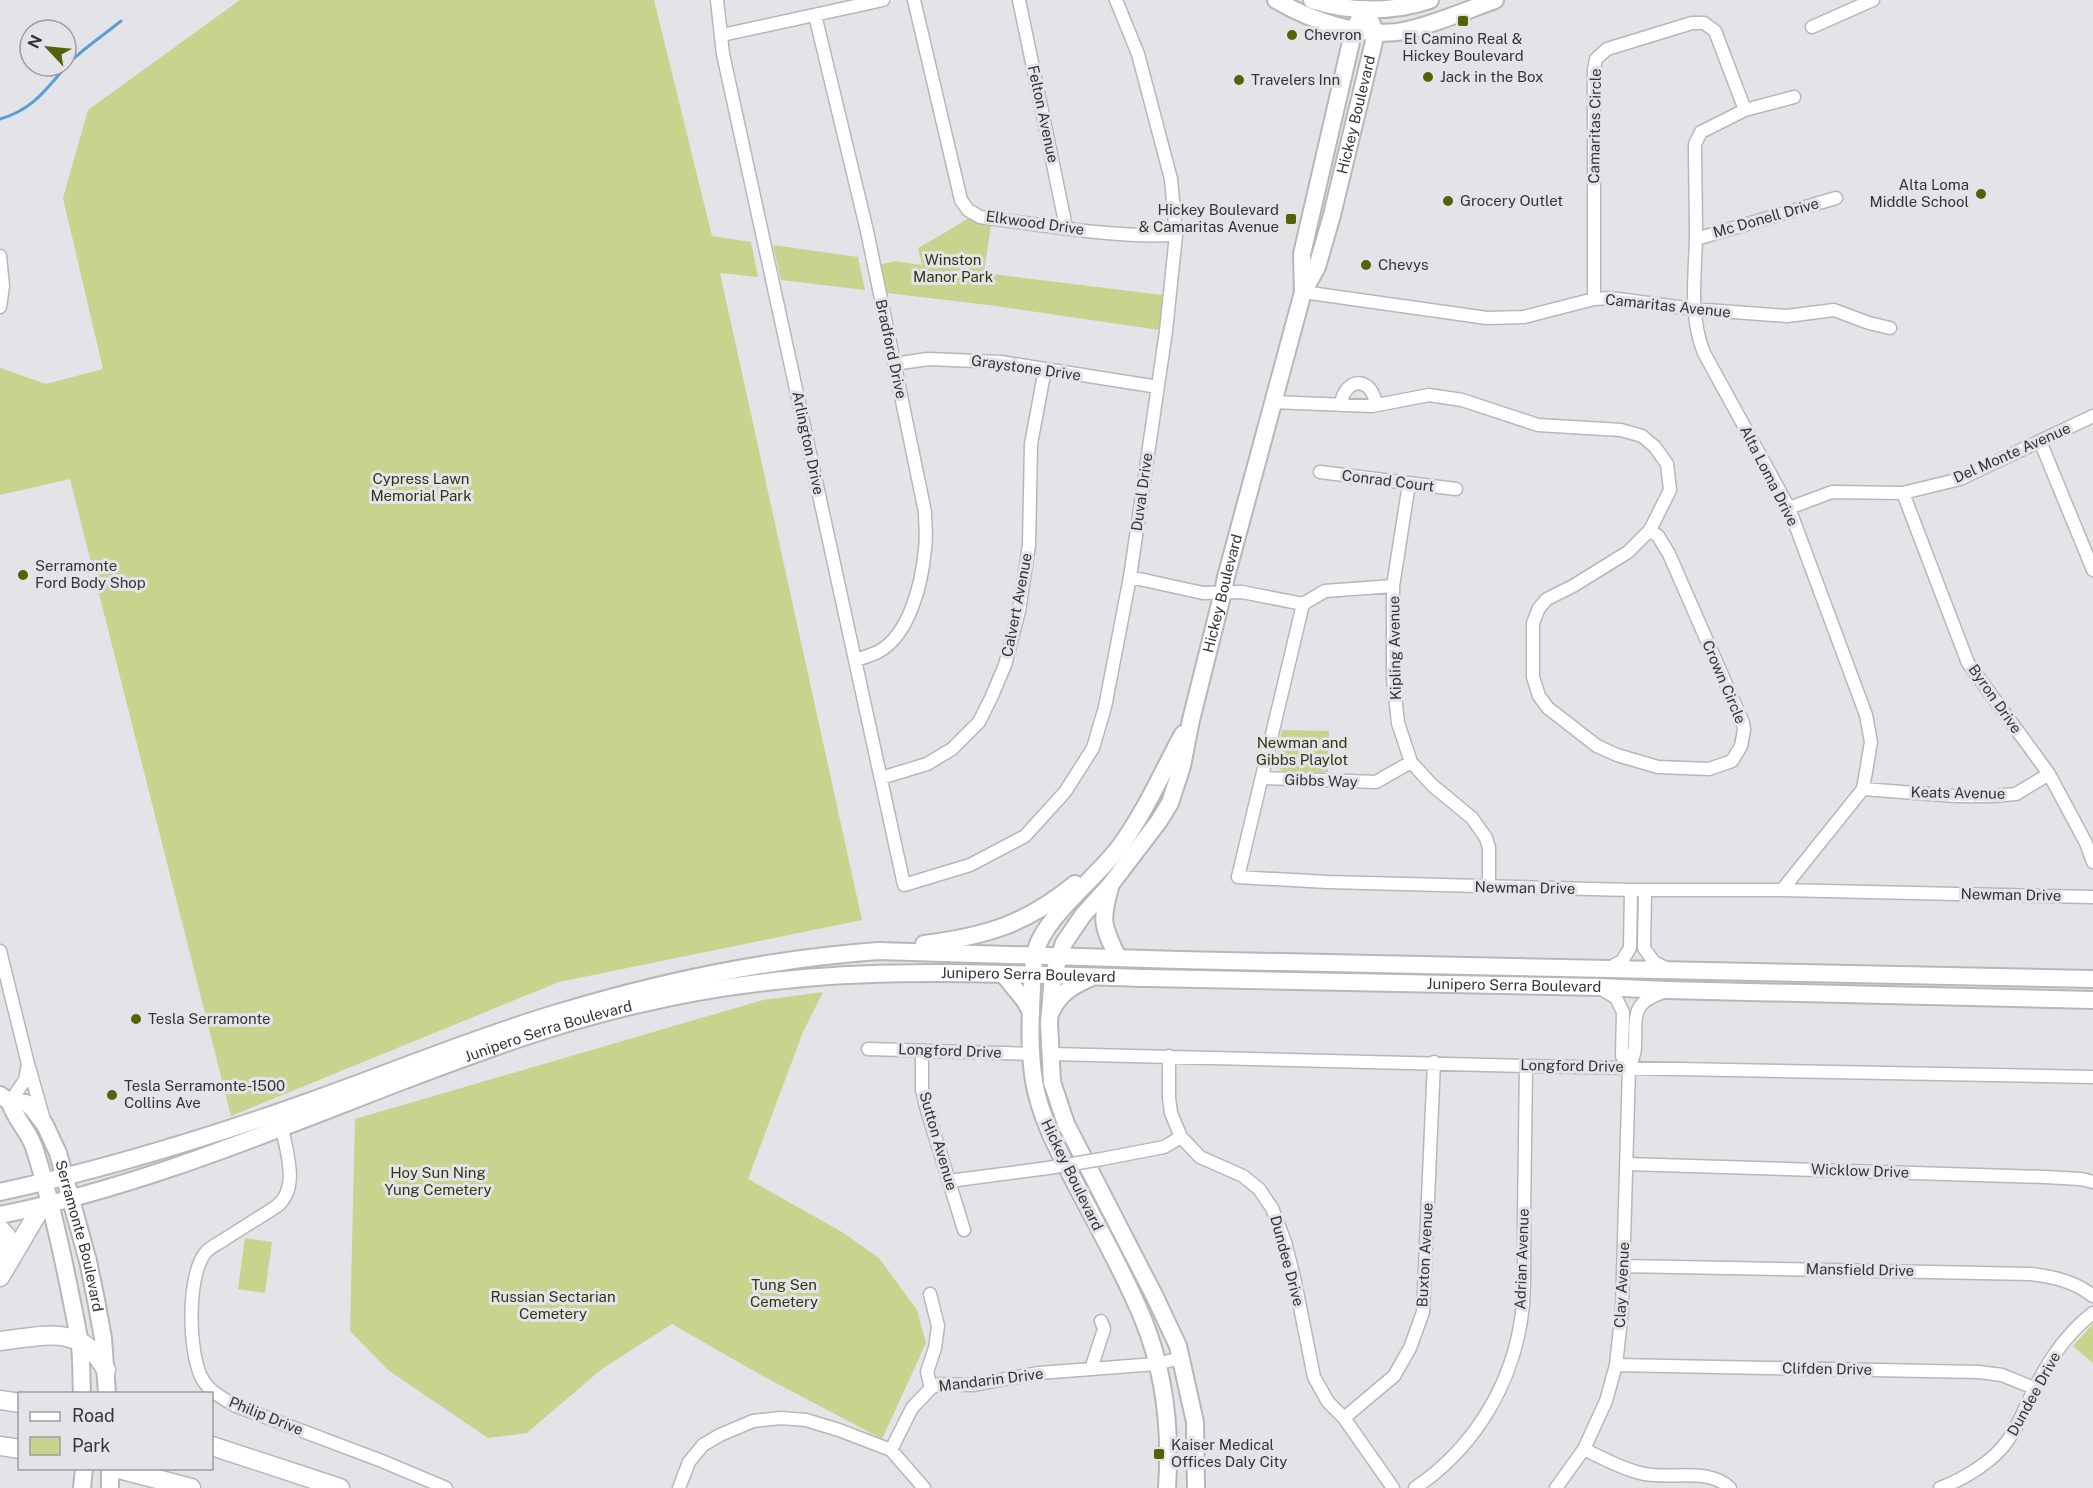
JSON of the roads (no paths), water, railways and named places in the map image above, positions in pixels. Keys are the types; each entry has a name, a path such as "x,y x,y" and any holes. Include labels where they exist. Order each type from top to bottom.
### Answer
{"highway":[{"path":"0,1276 39,1211 49,1204"},
{"path":"0,1228 8,1238 8,1247 0,1276"},
{"path":"0,1341 50,1336 79,1340 96,1353 106,1370"},
{"path":"0,1400 18,1403"},
{"path":"0,1446 18,1449"},
{"path":"213,1446 340,1488"},
{"path":"120,1470 191,1488"}],"main road":[{"path":"1276,0 1307,16 1376,33 1407,31 1495,0"},
{"path":"1312,0 1347,8 1394,10 1430,0"},
{"path":"1365,9 1376,33"},
{"name":"Hickey Boulevard","path":"1303,292 1302,254 1354,29 1365,9"},
{"name":"Hickey Boulevard","path":"1196,1488 1195,1422 1178,1346 1066,1124 1052,1082 1050,1014 1053,976 1059,955 1073,928 1111,884 1159,821 1170,803 1180,774 1226,577 1272,402 1303,292 1317,267 1323,246 1376,33"},
{"name":"Hickey Boulevard","path":"1167,1488 1169,1460 1167,1422 1164,1396 1156,1364 1143,1320 1132,1295 1046,1126 1033,1079 1031,1011 1035,954 1041,940 1052,922 1114,854 1142,812 1191,720"},
{"path":"878,951 959,940 1011,925 1055,900 1095,866 1114,854"},
{"path":"1111,884 1102,914 1104,926 1118,958"},
{"name":"Junipero Serra Boulevard","path":"0,1192 65,1178 205,1137 309,1102 511,1028 585,1005 754,965 830,954 878,951 1035,954 1118,958 2093,979"},
{"name":"Junipero Serra Boulevard","path":"0,1215 49,1204 156,1173 514,1039 647,1002 740,985 794,979 867,975 1034,975 2093,1000"},
{"path":"1004,975 1025,1000 1031,1011"},
{"path":"1050,1014 1064,992 1092,977"},
{"name":"Serramonte Boulevard","path":"5,1098 29,1105 47,1129 59,1158 94,1290 106,1370 107,1392"},
{"name":"Serramonte Boulevard","path":"5,1098 33,1143 49,1204 79,1340 82,1392"},
{"path":"82,1488 84,1470"},
{"path":"110,1488 116,1470"}],"street":[{"name":"Arlington Drive","path":"717,0 723,54 904,885"},
{"path":"722,35 883,0"},
{"name":"Elkwood Drive","path":"914,0 961,200 968,210 980,217 1066,228 1144,237 1176,235"},
{"name":"Felton Avenue","path":"1019,0 1066,228"},
{"name":"Duval Drive","path":"904,885 970,865 1025,836 1065,792 1093,748 1102,717 1130,577 1158,387 1176,235 1171,179 1138,54 1116,0"},
{"path":"1812,27 1873,0"},
{"name":"Bradford Drive","path":"814,15 867,231 925,512 926,548 916,598 908,616 896,637 879,651 856,660"},
{"name":"Camaritas Circle","path":"1594,299 1594,70 1596,59 1607,49 1692,23 1704,23 1715,31 1745,110"},
{"name":"Alta Loma Drive","path":"1782,890 1863,789 1871,742 1866,715 1789,508 1704,353 1697,336 1693,309 1695,144 1701,132 1745,110 1794,97"},
{"name":"Mc Donell Drive","path":"1695,238 1836,198"},
{"path":"0,256 3,286 0,307"},
{"name":"Camaritas Avenue","path":"1303,292 1487,318 1524,317 1594,299 1610,298 1693,309 1787,316 1834,310 1890,328"},
{"name":"Graystone Drive","path":"894,364 928,359 1001,362 1158,387"},
{"name":"Calvert Avenue","path":"881,778 927,764 952,748 979,722 992,698 1005,665 1019,611 1029,545 1031,444 1045,369"},
{"path":"1341,405 1346,388 1358,383 1371,390 1377,405"},
{"name":"Crown Circle","path":"1272,402 1377,405 1429,395 1462,400 1538,425 1621,430 1642,436 1655,447 1667,464 1670,490 1650,530 1628,552 1573,586 1547,599 1539,608 1533,623 1533,677 1539,696 1548,708 1597,746 1658,767 1709,770 1732,761 1742,746 1743,723 1669,554 1658,536 1650,530"},
{"name":"Del Monte Avenue","path":"1789,508 1832,492 1903,492 1960,479 2093,416"},
{"path":"2040,441 2093,570"},
{"name":"Conrad Court","path":"1320,472 1456,489"},
{"name":"Kipling Avenue","path":"1409,484 1394,586 1393,678 1398,723 1411,762 1432,785 1472,818 1486,838 1489,848 1489,887"},
{"name":"Byron Drive","path":"1903,492 1968,663 2049,774 2086,843 2093,862"},
{"path":"1130,577 1203,593 1242,592 1304,604 1325,591 1394,586"},
{"name":"Newman Drive","path":"1304,604 1238,877 1631,891 1782,890 2093,897"},
{"name":"Gibbs Way","path":"1262,778 1376,783 1411,762"},
{"name":"Keats Avenue","path":"1863,789 1955,796 1992,796 2016,794 2049,774"},
{"path":"1609,968 1622,961 1630,948 1631,891"},
{"path":"1645,891 1644,948 1654,962 1669,969"},
{"path":"0,951 47,1129"},
{"name":"Clay Avenue","path":"1599,987 1616,998 1620,1004 1623,1012 1622,1056 1629,1066"},
{"name":"Clay Avenue","path":"1556,1488 1584,1449 1606,1401 1616,1365 1622,1310 1629,1066 1635,1056 1636,1013 1644,999 1667,990"},
{"name":"Longford Drive","path":"868,1049 1031,1053"},
{"name":"Sutton Avenue","path":"921,1051 922,1090 964,1230"},
{"name":"Longford Drive","path":"1051,1054 2093,1077"},
{"name":"Dundee Drive","path":"1169,1056 1168,1098 1171,1113 1181,1137 1200,1157 1243,1176 1259,1189 1272,1209 1285,1242 1294,1277 1314,1377 1328,1402 1344,1418 1394,1488"},
{"name":"Buxton Avenue","path":"1344,1418 1394,1376 1410,1348 1423,1312 1434,1062"},
{"path":"5,1098 25,1080 28,1064"},
{"name":"Adrian Avenue","path":"1415,1488 1462,1449 1494,1402 1511,1363 1523,1305 1526,1066"},
{"name":"Philip Drive","path":"282,1127 290,1179 285,1198 277,1206 208,1249 196,1269 193,1287 192,1330 194,1357 198,1370 205,1383 220,1397 236,1406 382,1461 446,1488"},
{"path":"949,1181 1102,1160 1164,1147 1181,1137"},
{"name":"Wicklow Drive","path":"1627,1164 2044,1176 2093,1182"},
{"name":"Mansfield Drive","path":"1623,1266 2031,1274 2058,1278 2084,1288 2093,1296"},
{"path":"930,1294 938,1326 935,1348 927,1372 931,1388"},
{"name":"Dundee Drive","path":"1940,1488 1955,1483 1979,1468 2007,1442 2034,1388 2058,1348 2093,1313"},
{"path":"1091,1369 1104,1329 1101,1321"},
{"name":"Mandarin Drive","path":"891,1450 912,1408 931,1388 939,1384 972,1385 1039,1373 1156,1364 1180,1358"},
{"name":"Clifden Drive","path":"1616,1365 1979,1371 2002,1375 2034,1388"},
{"path":"679,1488 689,1462 703,1445 753,1420 781,1418 806,1420 891,1450 924,1488"},
{"path":"1584,1449 1641,1474 1672,1477 1708,1476 1730,1488"}],"waterway":[{"path":"0,119 32,103 72,60 121,21"}],"place":[{"name":"El Camino Real & Hickey Boulevard","path":"1463,21"},
{"name":"Chevron","path":"1292,35"},
{"name":"Jack in the Box","path":"1428,77"},
{"name":"Travelers Inn","path":"1239,80"},
{"name":"Alta Loma Middle School","path":"1981,194"},
{"name":"Grocery Outlet","path":"1448,201"},
{"name":"Hickey Boulevard & Camaritas Avenue","path":"1291,219"},
{"name":"Chevys","path":"1366,265"},
{"name":"Serramonte Ford Body Shop","path":"23,575"},
{"name":"Tesla Serramonte","path":"136,1019"},
{"name":"Tesla Serramonte-1500 Collins Ave","path":"112,1095"},
{"name":"Kaiser Medical Offices Daly City","path":"1159,1454"}],"park label":[{"name":"Winston Manor Park","path":"953,268"},
{"name":"Cypress Lawn Memorial Park","path":"421,488"},
{"name":"Newman and Gibbs Playlot","path":"1302,752"},
{"name":"Hoy Sun Ning Yung Cemetery","path":"438,1182"},
{"name":"Tung Sen Cemetery","path":"784,1294"},
{"name":"Russian Sectarian Cemetery","path":"553,1306"}]}
